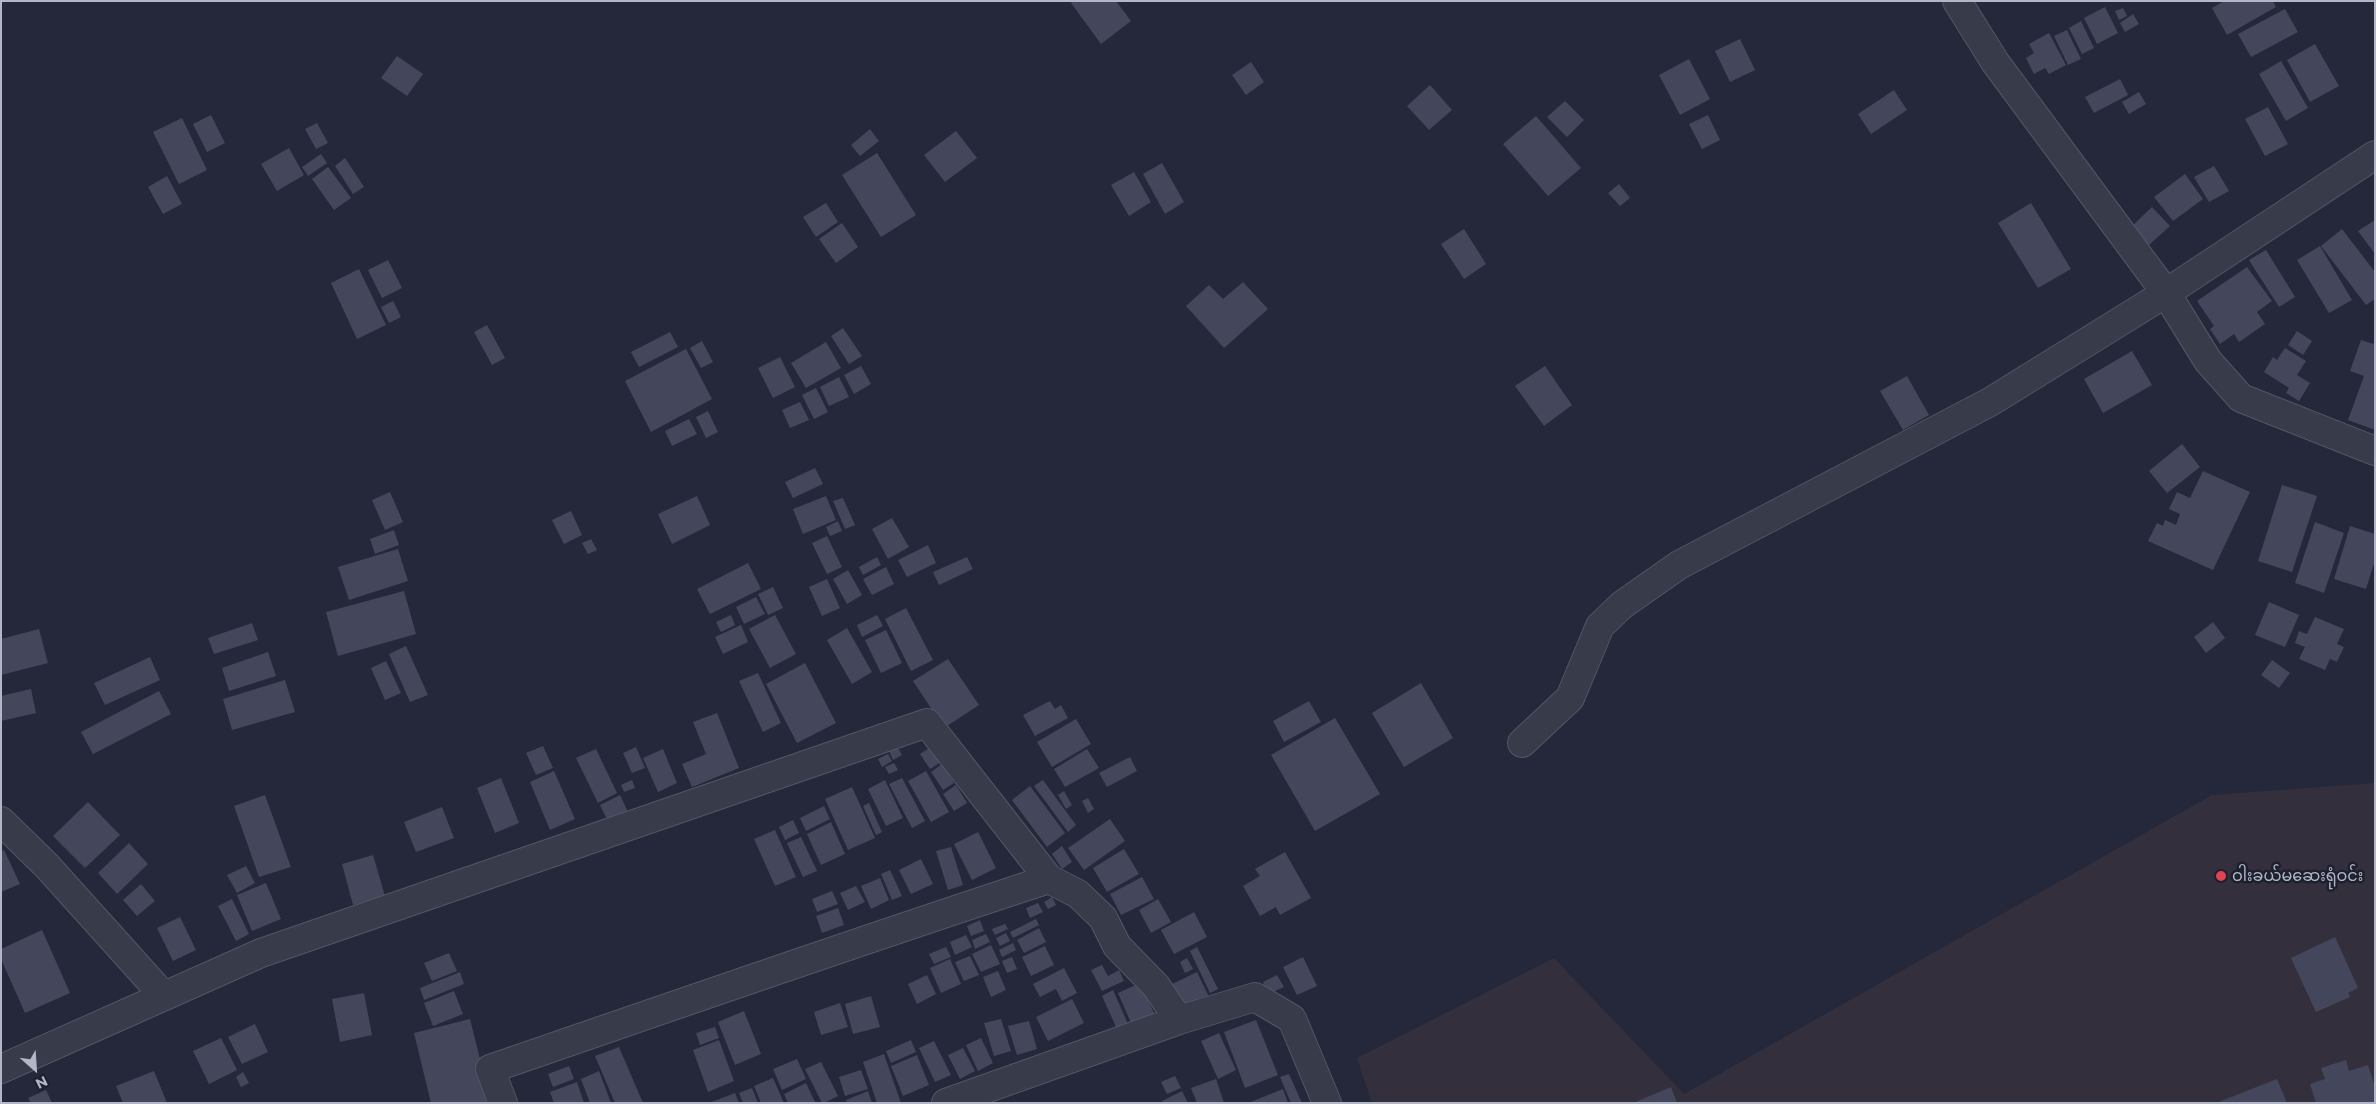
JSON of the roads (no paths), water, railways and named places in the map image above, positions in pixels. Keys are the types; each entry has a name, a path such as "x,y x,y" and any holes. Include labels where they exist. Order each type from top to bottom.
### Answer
{"street":[{"path":"1957,1 1995,62 2166,293 2208,361 2241,398 2375,451"},
{"path":"1522,743 1570,698 1600,626 1622,605 1679,565 1990,402 2166,293 2375,155"},
{"path":"1,1069 261,953 927,723 1049,879 1078,894 1102,918 1117,946 1156,986 1179,1020"},
{"path":"1,821 47,866 164,996"},
{"path":"503,1103 490,1069 850,944 1049,879"},
{"path":"946,1103 1179,1020 1255,997 1292,1019 1327,1103"}],"place":[{"name":"ဝါးခယ်မဆေးရုံဝင်း","path":"2221,876"}]}
